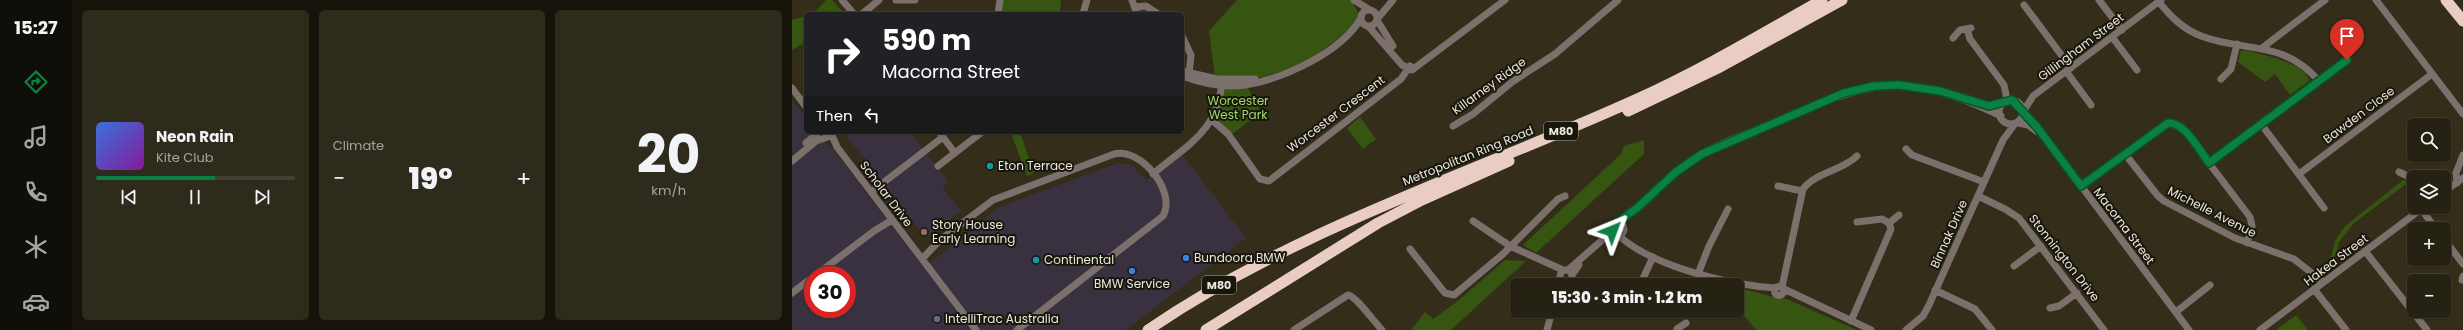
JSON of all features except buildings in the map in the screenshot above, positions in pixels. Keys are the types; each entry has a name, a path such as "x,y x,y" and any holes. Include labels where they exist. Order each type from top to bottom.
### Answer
{"highway":[{"name":"Metropolitan Ring Road","path":"1148,330 1197,298 1273,257 1391,202 1658,89 1708,64 1822,0"},
{"name":"Metropolitan Ring Road","path":"1206,330 1334,249 1401,210 1480,173 1670,92 1842,0"},
{"path":"2446,0 2463,21"},
{"path":"1211,330 1223,320"}],"street":[{"path":"842,0 852,12"},
{"path":"864,12 879,0"},
{"path":"896,0 915,0"},
{"path":"998,12 1000,0"},
{"path":"1084,12 1087,0"},
{"path":"1354,0 1375,12 1387,38 1409,67 1368,27 1361,18 1354,0"},
{"path":"1409,67 1419,65 1504,0"},
{"name":"Killarney Ridge","path":"1453,126 1473,114 1512,82 1555,54 1568,40 1618,0"},
{"path":"2099,0 2122,30"},
{"path":"2262,48 2325,0"},
{"path":"2376,0 2463,114"},
{"path":"1350,33 1363,13 1392,1"},
{"path":"1184,76 1245,85 1268,78 1308,63 1350,33 1375,24 1377,19 1392,1"},
{"path":"2160,1 2174,19 2190,30 2207,38 2262,48 2295,60 2319,81"},
{"name":"Gillingham Street","path":"2016,102 2033,96 2160,1"},
{"path":"2024,5 2069,69 2091,104"},
{"path":"1135,7 1146,6 1155,12"},
{"path":"1953,38 1958,32 1969,29 1970,39 2004,84 2007,100"},
{"path":"2112,37 2136,71"},
{"path":"1184,41 1190,55 1186,72 1219,82"},
{"path":"2221,79 2231,69 2237,44"},
{"path":"2209,163 2347,60"},
{"name":"Worcester Crescent","path":"1211,122 1233,143 1256,172 1265,178 1276,175 1401,79 1409,67"},
{"name":"Bawden Close","path":"2299,174 2432,74"},
{"path":"1151,172 1203,133 1211,122 1218,100 1219,82"},
{"path":"1473,221 1546,263 1564,278 1608,235 1618,230 1637,208 1676,172 1702,154 1844,93 1880,86 1912,86 1940,91 1974,104 2016,124 2023,113 2016,102 2007,100 2000,104 1989,106 1974,104"},
{"path":"792,88 804,103"},
{"name":"Gillingham Street","path":"2023,113 2033,96"},
{"path":"2000,104 1998,110 2002,118"},
{"name":"Macorna Street","path":"2023,113 2081,186 2189,330"},
{"name":"Binnak Drive","path":"2002,118 2003,140"},
{"path":"2081,186 2162,126 2174,123 2183,129 2252,220 2247,243"},
{"name":"Macorna Street","path":"2016,124 2031,127 2041,135"},
{"name":"Binnak Drive","path":"1906,330 1923,316 2003,140 2016,124"},
{"path":"2262,124 2324,208"},
{"name":"Scholar Drive","path":"832,134 837,148"},
{"path":"938,166 979,134"},
{"path":"792,154 821,135"},
{"path":"792,161 821,135"},
{"name":"Scholar Drive","path":"821,135 837,148 976,330"},
{"path":"871,192 941,135 955,153"},
{"path":"1906,149 1912,155 1984,182"},
{"path":"920,257 940,240 996,199 1118,152 1130,154 1141,160 1167,196 1167,208 1161,219 1017,330"},
{"name":"Michelle Avenue","path":"2125,154 2160,199 2247,243 2294,259 2324,282"},
{"path":"2457,183 2456,173 2463,155"},
{"path":"1780,289 1802,191 1812,181 1847,165 1857,156"},
{"path":"2399,172 2407,176"},
{"path":"2451,187 2463,178"},
{"path":"1778,186 1802,191"},
{"path":"1410,249 1422,266 1450,296 1460,291 1513,244 1558,199 1565,196"},
{"name":"Stonnington Drive","path":"1978,196 2014,214 2041,246 2104,330"},
{"path":"1698,274 1712,240 1728,209"},
{"name":"Hakea Street","path":"2260,330 2415,214"},
{"path":"1889,223 1899,215"},
{"path":"828,266 891,218"},
{"path":"1857,222 1882,219 1889,223"},
{"path":"1850,321 1889,234 1889,223"},
{"path":"1618,230 1637,249 1653,257 1698,274 1762,287 1780,289 1871,330"},
{"path":"2014,266 2041,246"},
{"path":"2451,248 2463,264"},
{"path":"2365,251 2427,330"},
{"path":"1643,278 1653,257"},
{"path":"792,293 804,284"},
{"path":"2176,312 2210,285"},
{"path":"1935,290 1975,309 1992,330"},
{"path":"2314,290 2346,330"},
{"path":"2050,308 2059,306 2077,293"},
{"path":"1294,330 1348,295 1356,298 1361,307 1382,330"},
{"path":"1547,330 1550,318"}],"shaded area":[{"path":"792,100 804,115 804,134 819,134 830,148 833,149 924,268 999,207 1118,163 1132,165 1146,180 1181,153 1246,238 1126,330 792,330"},
{"path":"845,134 912,134 949,182 942,187 961,211 926,238"}],"green space":[{"path":"826,0 832,0 843,12 815,12"},
{"path":"1003,0 1061,0 1060,12 1000,12"},
{"path":"1237,0 1351,0 1360,16 1351,28 1338,39 1313,57 1292,68 1263,77 1215,78 1209,31"},
{"path":"804,17 804,43 792,50 792,20"},
{"path":"2243,50 2270,56 2291,64 2300,69 2309,81 2290,95 2275,74 2265,82 2238,62 2240,52"},
{"name":"Worcester West Park","path":"1247,86 1262,115 1253,118 1231,135 1217,118 1224,91 1226,88"},
{"path":"1360,117 1376,139 1363,149 1347,128"},
{"path":"1012,134 1021,134 1034,173 1027,176"},
{"path":"1644,140 1644,154 1536,253 1523,245 1621,154 1624,146"},
{"path":"2403,180 2407,181 2407,183 2354,223 2339,242 2333,266 2329,267 2335,241 2345,226"},
{"path":"1505,260 1526,261 1451,330 1411,330 1425,312 1433,319 1459,300"},
{"path":"1744,290 1787,299 1857,330 1756,330 1744,315"},
{"path":"2296,315 2308,330 2276,330"}],"place":[{"name":"Eton Terrace","path":"990,166"},
{"name":"Story House Early Learning","path":"924,232"},
{"name":"Bundoora BMW","path":"1186,258"},
{"name":"Continental","path":"1036,260"},
{"name":"BMW Service","path":"1132,271"},
{"name":"IntelliTrac Australia","path":"937,319"}],"route":[{"path":"1612,231 1612,227 1615,224 1637,208 1676,172 1712,148 1833,97 1863,88 1886,85 1927,88 1940,91 1974,104 1989,106 1997,106 2007,100 2012,100 2016,102 2024,114 2037,127 2041,135 2081,186 2168,123 2179,125 2209,163 2347,60"}]}
